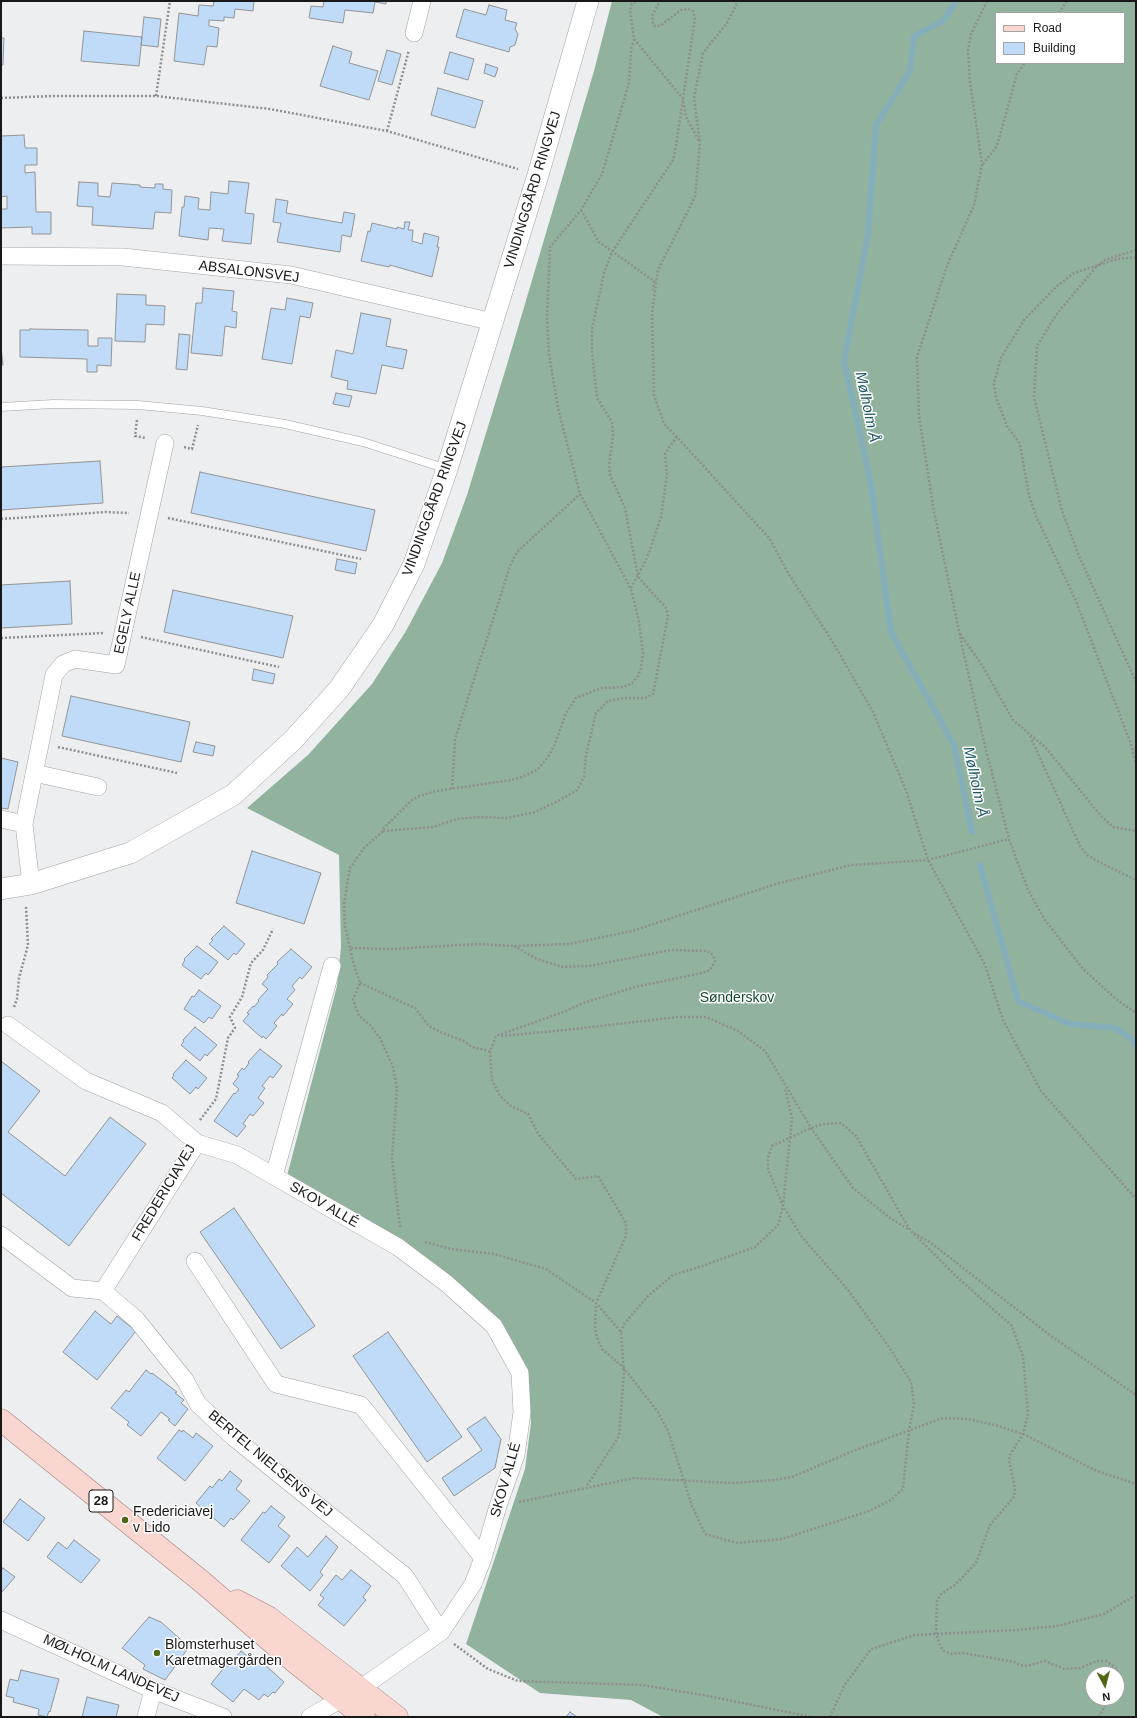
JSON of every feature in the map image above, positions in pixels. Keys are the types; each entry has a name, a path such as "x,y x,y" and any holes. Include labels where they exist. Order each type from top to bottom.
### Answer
{"main road":[{"name":"28","path":"1,1420 201,1581 296,1663 364,1717"},
{"name":"28","path":"201,1581 268,1617 397,1717"}],"street":[{"path":"414,33 422,1"},
{"name":"VINDINGGÅRD RINGVEJ","path":"1,889 28,885 130,853 233,796 293,740 339,689 383,625 414,564 448,469 538,175 588,1"},
{"name":"ABSALONSVEJ","path":"1,256 123,257 291,275 493,322"},
{"name":"EGELY ALLE","path":"28,885 24,824 54,675 62,664 75,659 116,665 165,443"},
{"path":"34,774 98,787"},
{"path":"1,819 24,824"},
{"name":"SKOV ALLÉ","path":"274,1176 332,966"},
{"name":"FREDERICIAVEJ","path":"8,1025 86,1081 162,1113 192,1140 103,1291"},
{"name":"SKOV ALLÉ","path":"192,1140 237,1154 398,1248 446,1283 494,1326 520,1373 522,1412 516,1455 498,1506 483,1558 473,1584 441,1632 361,1688 342,1699"},
{"path":"1,1235 72,1288 103,1291"},
{"path":"195,1261 276,1384 361,1405 483,1558"},
{"name":"BERTEL NIELSENS VEJ","path":"103,1291 136,1319 185,1380 198,1404 233,1437 405,1576 441,1632"},
{"name":"MØLHOLM LANDEVEJ","path":"1,1620 153,1690 223,1717"},
{"path":"146,1717 153,1690"},
{"path":"310,1717 342,1699"}],"lane":[{"path":"1,407 53,404 138,405 202,411 285,424 363,442 448,469"}],"path":[{"path":"156,96 170,1"},
{"path":"621,1332 596,1303 546,1270 494,1254 451,1249 424,1242 398,1248 399,1220 392,1159 397,1088 393,1067 380,1038 370,1025 359,1016 353,999 360,983 353,962 345,926 344,904 348,873 355,859 412,800 431,792 511,780 537,770 548,757 555,744 566,713 576,698 601,688 624,687 632,683 638,676 641,668 643,653 639,622 631,589 580,494 558,408 549,354 547,319 550,247 581,210 602,174 629,83 631,50 634,39 630,10 632,4 637,1"},
{"path":"383,831 433,827 457,819 479,817 507,818 535,812 576,790 584,777 586,755 596,713 608,702 624,698 645,698 653,694 668,616 666,608 638,577 625,508 610,475 609,465 613,436 612,422 597,398 592,353 592,329 604,273 612,252 673,160 676,146 696,18 693,11 688,9 681,10 660,26 655,26 653,24 652,16 660,1"},
{"path":"652,312 658,270 695,196 700,143 694,98 703,54 727,23 738,1"},
{"path":"987,1 971,34 968,51 970,82 982,164 974,205 947,266 917,357 919,416 934,512 984,742 1009,839 1028,890 1044,920 1083,969 1116,999 1136,1013"},
{"path":"1060,12 1067,1"},
{"path":"387,131 414,33"},
{"path":"634,39 683,99 686,118 700,143"},
{"path":"982,164 997,146 1018,74 1024,64"},
{"path":"1,98 53,96 156,96 270,110 387,131 538,175"},
{"path":"581,210 599,242 654,281 652,312 654,395 664,424 770,539 788,573 832,641 874,712 907,793 928,860 985,965 1003,1020 1041,1090 1136,1199"},
{"path":"1136,250 1105,260 1096,267 1056,315 1037,346 1034,397 1062,511 1079,556 1136,682"},
{"path":"1136,256 1118,259 1074,274 1056,287 1024,320 1001,358 994,383 996,397 1007,426 1020,444 1029,495 1036,516 1076,601 1131,744 1136,764"},
{"path":"138,405 135,436 192,449 202,411"},
{"path":"631,589 647,558 661,517 667,474 665,453 677,437"},
{"path":"452,788 454,738 510,566 517,552 580,494"},
{"path":"1,519 106,512 149,514 361,559"},
{"path":"960,633 982,665 1013,720 1046,748 1101,816 1113,827 1136,831"},
{"path":"1029,734 1080,846 1088,855 1099,862 1136,880"},
{"path":"40,743 177,773"},
{"path":"351,948 392,949 478,944 514,946 569,944 632,930 776,884 851,865 928,860 1009,839"},
{"path":"8,1025 17,999 19,978 28,945 28,885"},
{"path":"192,1140 216,1099 228,1038 234,1028 230,1017 242,996 251,963 263,950 273,929"},
{"path":"514,946 537,959 563,967 589,966 671,950 707,951 713,955 715,961 710,970 702,973 635,988 583,1002 566,1011 496,1036 490,1051 492,1080 500,1096 511,1106 528,1114 539,1135 576,1179 598,1176 626,1223 626,1236 596,1303 595,1330 602,1348 623,1367 658,1412 668,1431 692,1506 705,1534 737,1543 782,1539 869,1511 891,1500 903,1489 909,1431 914,1404 911,1382 848,1290 802,1237 783,1206 768,1169 768,1158 772,1146 811,1128 824,1124 841,1123 856,1136 910,1230 959,1279 1012,1326 1023,1357 1028,1414 1023,1434 1010,1455 1009,1461 1015,1488 1014,1497 990,1524 976,1563 955,1585 941,1594 938,1600 936,1633 940,1646 944,1651 952,1654 963,1653 1014,1662 1027,1666 1045,1661 1064,1669 1080,1668 1097,1661 1106,1661 1113,1666"},
{"path":"360,983 415,1008 430,1026 440,1032 464,1041 472,1047 490,1051"},
{"path":"496,1036 541,1033 678,1017 706,1017 738,1031 765,1051 784,1086 853,1188 890,1218 931,1242 1051,1336 1136,1395"},
{"path":"586,1487 619,1436 623,1367 621,1332 624,1324 647,1297 673,1275 755,1247 778,1225 783,1206 792,1118 784,1086"},
{"path":"498,1506 634,1478 685,1482 734,1483 792,1477 853,1451 943,1418 968,1419 995,1425 1023,1434 1097,1471 1136,1484"},
{"path":"830,1717 844,1686 871,1649 915,1635 1016,1630 1057,1626 1104,1614 1136,1595"},
{"path":"441,1632 488,1669 518,1681 642,1685 703,1695 812,1717"},
{"path":"1099,1717 1105,1706"}],"green space":[{"name":"Sønderskov","path":"612,1 1136,1 1136,1717 663,1717 631,1700 540,1693 466,1644 525,1469 531,1423 526,1368 489,1311 287,1176 337,986 341,947 339,855 247,808 308,755 372,684 406,631 442,563 467,495 594,71"}],"building":[{"path":"214,1 254,1 253,11 235,9 234,18 224,17 224,21 209,20 209,26 219,28 217,47 207,46 204,65 174,61 179,13 198,16 199,5 213,6"},
{"path":"324,1 386,1 386,4 375,2 373,13 345,10 343,23 309,18 311,6 323,7"},
{"path":"489,5 507,10 505,20 517,23 515,29 518,34 515,45 510,47 509,52 456,37 464,9 486,15"},
{"path":"144,17 161,19 158,47 141,45"},
{"path":"84,31 142,37 139,66 81,61"},
{"path":"1,38 4,38 3,65 1,65"},
{"path":"333,46 352,52 349,63 378,71 369,100 320,86"},
{"path":"387,50 401,54 392,85 378,81"},
{"path":"450,52 474,59 468,80 444,73"},
{"path":"486,64 498,68 495,77 484,73"},
{"path":"438,88 483,101 475,128 431,115"},
{"path":"24,135 25,148 37,148 37,165 25,165 25,173 35,172 36,212 51,212 51,234 32,234 32,227 1,228 1,209 7,209 7,196 1,197 1,136"},
{"path":"229,181 249,183 245,213 254,214 251,244 222,241 224,229 209,228 208,240 179,236 182,207 184,207 185,196 199,198 198,209 210,210 211,192 228,194"},
{"path":"79,182 98,183 98,196 110,197 112,183 140,185 140,187 155,188 155,184 163,184 163,189 172,190 171,213 155,212 153,229 92,225 93,207 77,206"},
{"path":"276,199 288,201 286,213 342,223 344,212 355,214 351,237 342,235 340,252 277,242 281,223 273,222"},
{"path":"405,222 410,222 408,230 413,230 412,241 422,244 424,233 439,237 437,247 439,247 432,277 390,265 389,267 361,261 368,231 370,232 372,223 397,229 397,227 404,229"},
{"path":"203,288 234,291 232,311 237,312 236,328 225,326 222,356 191,353 196,303 202,303"},
{"path":"117,294 146,295 146,305 165,306 164,325 146,324 145,342 115,341"},
{"path":"287,298 313,303 310,318 300,316 292,364 262,359 271,308 285,310"},
{"path":"361,313 391,319 386,346 407,350 403,369 382,365 376,394 347,389 348,381 331,377 336,350 353,354"},
{"path":"20,330 88,330 88,346 98,346 98,338 112,338 111,366 97,365 97,372 87,372 87,359 20,357"},
{"path":"179,334 190,335 187,370 176,369"},
{"path":"1,347 3,365 1,365"},
{"path":"336,393 352,396 349,407 333,404"},
{"path":"100,461 103,503 1,510 1,467"},
{"path":"200,472 375,510 366,551 191,513"},
{"path":"337,559 357,563 355,574 335,570"},
{"path":"70,581 72,624 1,628 1,585"},
{"path":"173,590 293,616 283,658 164,632"},
{"path":"254,669 275,674 273,684 252,680"},
{"path":"71,696 190,722 181,762 62,736"},
{"path":"196,742 215,746 213,756 193,752"},
{"path":"1,758 18,762 8,809 1,808"},
{"path":"252,851 321,873 304,924 236,903"},
{"path":"224,926 245,944 236,955 234,953 228,960 209,944 213,940 211,939"},
{"path":"197,946 218,962 208,975 206,973 201,979 182,965 185,960 184,959"},
{"path":"291,949 312,967 302,979 300,977 292,986 295,990 287,999 293,1004 283,1016 282,1014 274,1023 277,1026 266,1039 263,1036 262,1038 243,1021 249,1014 247,1013 253,1006 254,1007 268,989 262,984 268,977 267,975 278,964 277,962"},
{"path":"199,990 221,1006 212,1019 209,1017 204,1023 184,1009 192,996 194,997"},
{"path":"195,1027 217,1045 207,1056 205,1054 200,1061 181,1045 184,1041 183,1040"},
{"path":"260,1049 282,1066 273,1078 270,1076 262,1086 265,1088 258,1098 264,1103 253,1116 250,1114 243,1124 246,1126 237,1137 214,1121 234,1093 235,1094 239,1089 233,1084 239,1076 237,1075 242,1068 244,1070 249,1063 248,1062"},
{"path":"186,1060 207,1078 198,1089 196,1087 190,1094 172,1078 174,1075 173,1074"},
{"path":"1,1061 40,1091 8,1132 65,1176 110,1117 146,1144 69,1246 1,1193"},
{"path":"234,1208 315,1326 281,1349 200,1232"},
{"path":"95,1311 111,1324 117,1316 136,1331 97,1380 63,1352"},
{"path":"388,1332 462,1437 427,1462 353,1356"},
{"path":"146,1370 177,1392 175,1393 184,1400 181,1403 188,1409 175,1426 168,1420 170,1419 161,1412 141,1436 127,1425 129,1422 111,1408 126,1390 129,1392"},
{"path":"485,1417 501,1439 495,1468 454,1496 442,1478 482,1450 467,1429"},
{"path":"179,1430 182,1432 183,1430 193,1438 196,1433 213,1446 185,1481 157,1458"},
{"path":"230,1471 242,1481 236,1489 250,1501 233,1520 231,1518 224,1527 196,1503 210,1486 212,1488 219,1479 222,1481"},
{"path":"20,1499 45,1518 28,1541 3,1522"},
{"path":"271,1506 285,1517 278,1526 290,1536 269,1563 241,1540 263,1512 265,1513"},
{"path":"326,1536 338,1547 320,1572 323,1575 310,1591 281,1566 297,1547 308,1557"},
{"path":"74,1540 100,1560 81,1583 47,1557 58,1542 67,1549"},
{"path":"3,1568 15,1577 1,1593 1,1571"},
{"path":"351,1570 371,1586 363,1597 366,1600 344,1626 318,1605 324,1598 320,1595 336,1575 342,1580"},
{"name":"Blomsterhuset Karetmagergården","path":"149,1617 161,1622 189,1647 165,1680 143,1669 145,1665 122,1648"},
{"path":"241,1651 249,1657 251,1655 264,1664 284,1682 275,1693 273,1692 268,1697 264,1694 259,1700 244,1689 233,1702 211,1684 226,1665 228,1667"},
{"path":"21,1670 59,1679 50,1712 49,1711 47,1717 38,1715 39,1709 13,1702 14,1698 6,1696 10,1679 18,1681"},
{"path":"87,1697 119,1705 116,1717 82,1717"},
{"path":"570,1712 577,1717 566,1717"}],"waterway":[{"name":"Mølholm Å","path":"956,1 943,21 914,36 910,71 876,125 868,234 844,361 871,484 891,632 954,745 972,832"},
{"name":"Mølholm Å","path":"980,865 1018,1001 1070,1024 1115,1028 1132,1039 1136,1046"}],"place":[{"name":"Fredericiavej v Lido","path":"125,1520"},
{"name":"Blomsterhuset Karetmagergården","path":"157,1653"}]}
